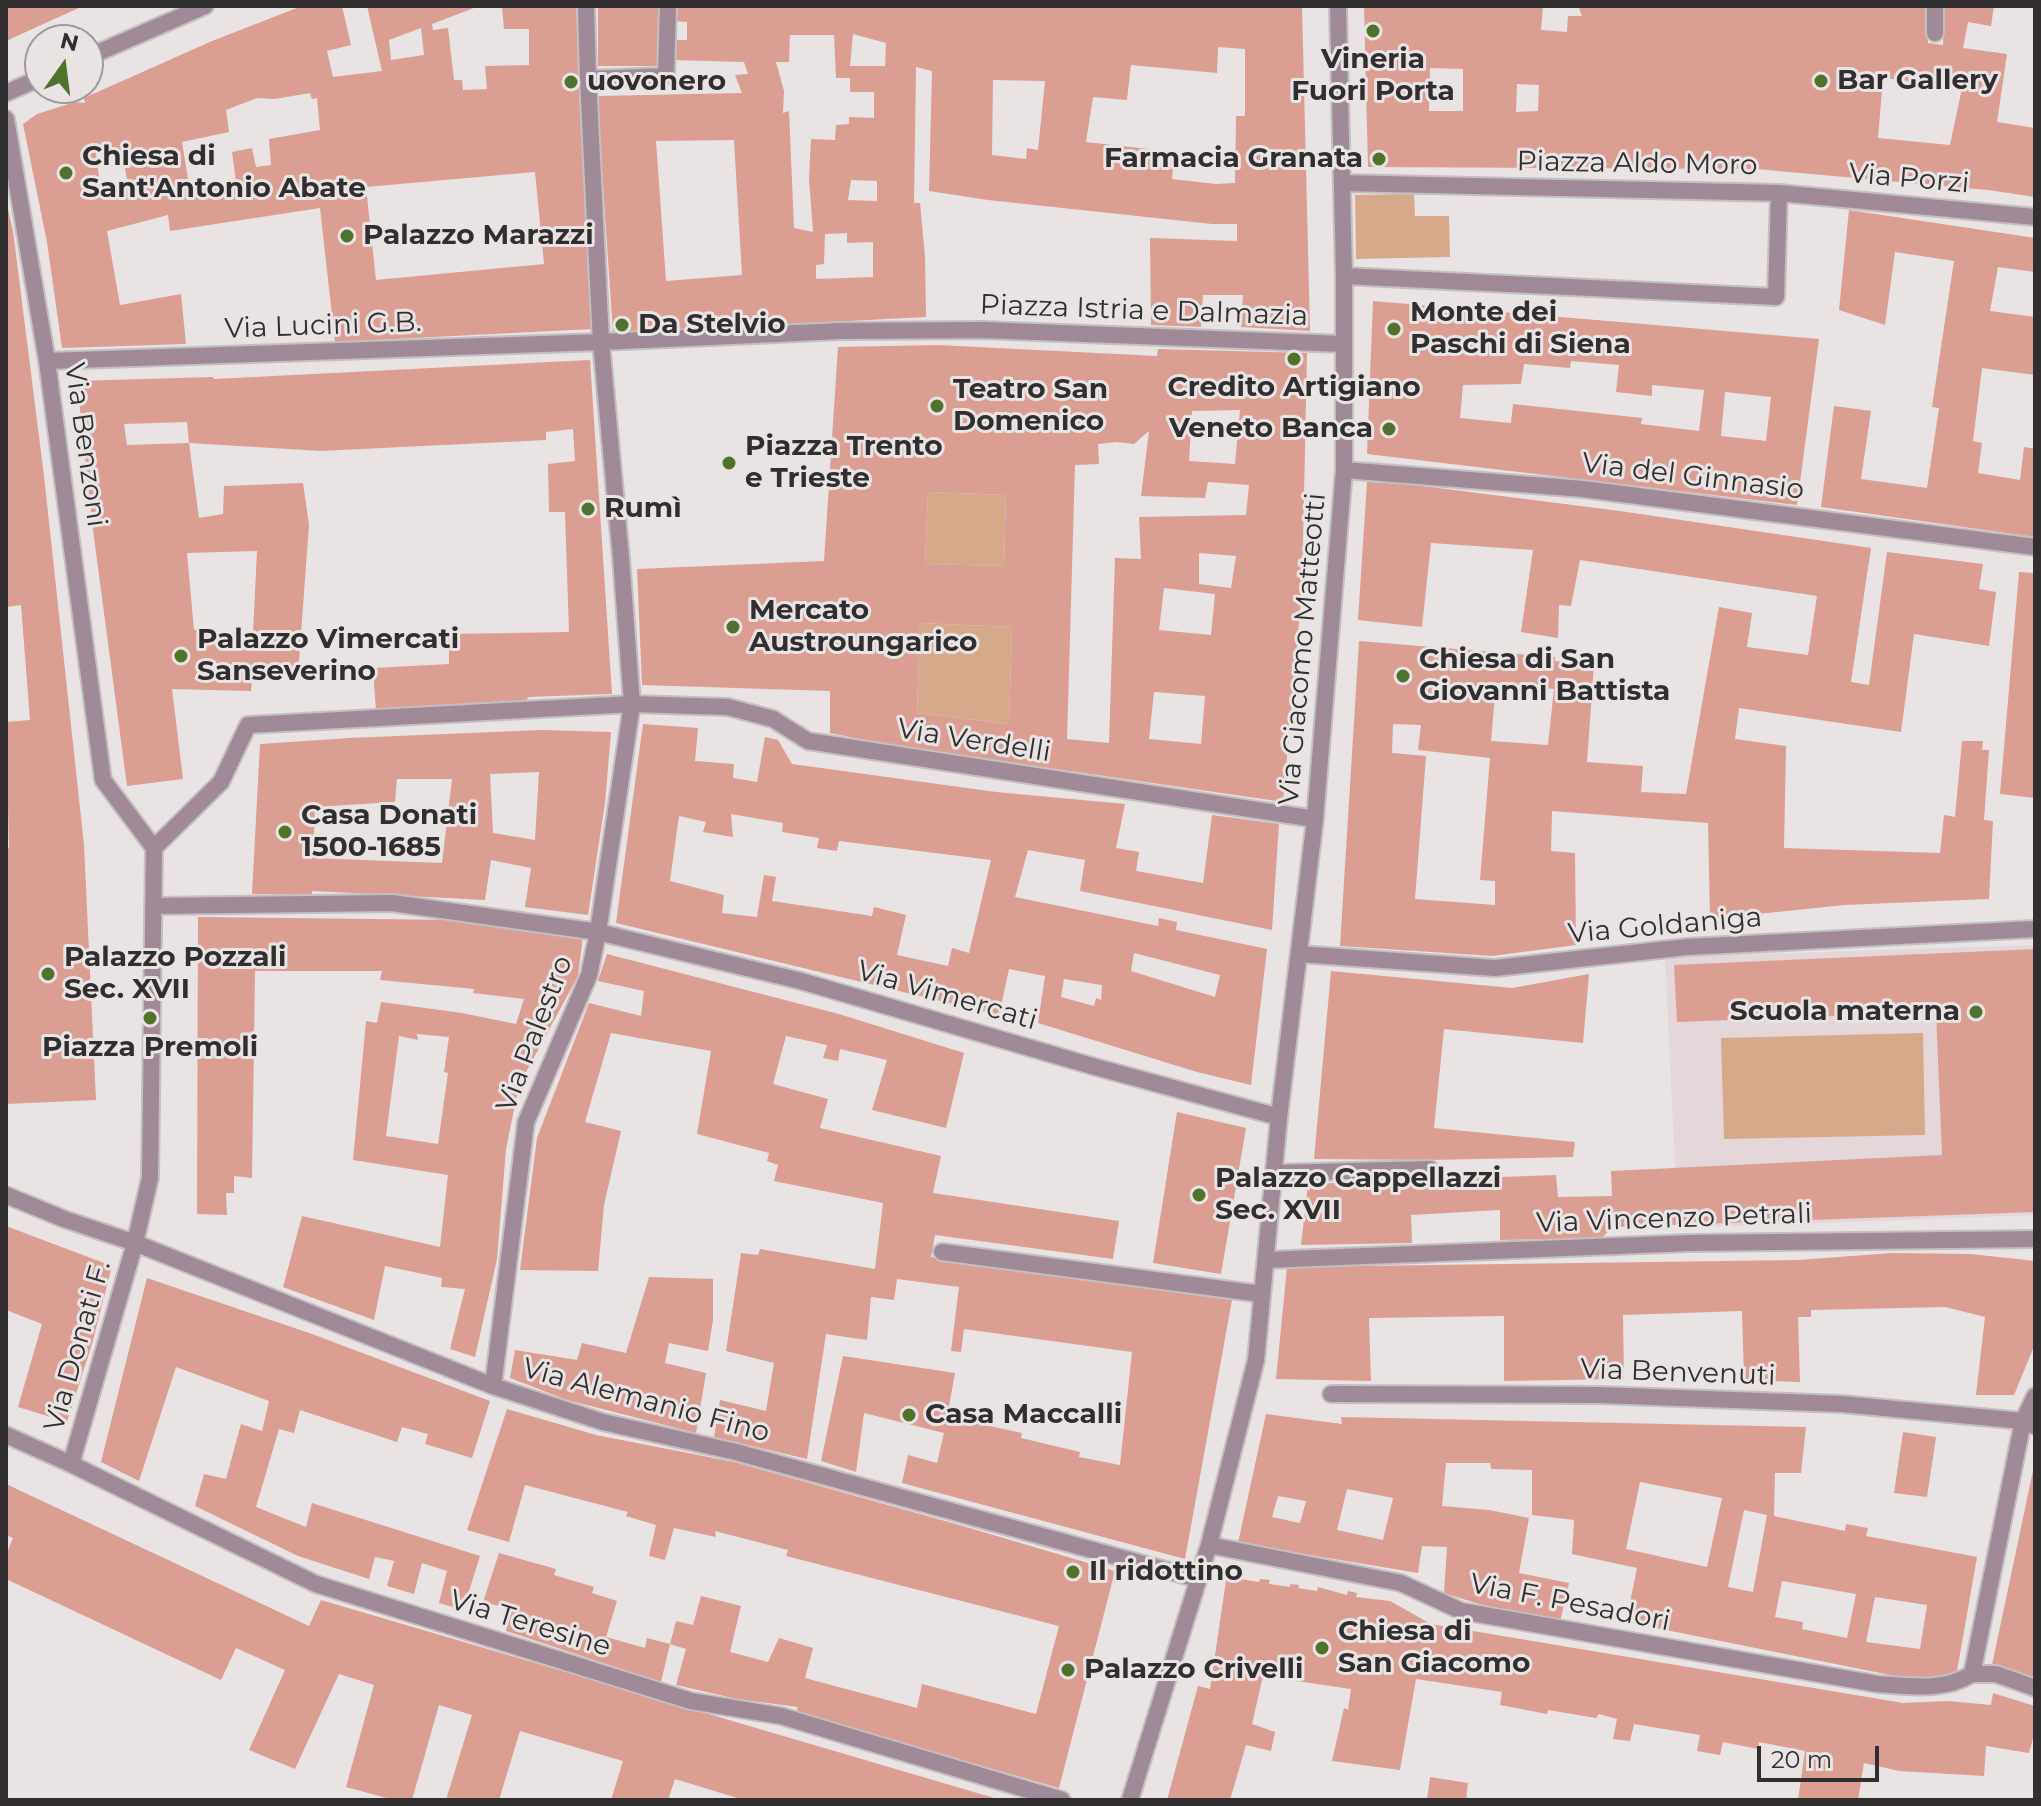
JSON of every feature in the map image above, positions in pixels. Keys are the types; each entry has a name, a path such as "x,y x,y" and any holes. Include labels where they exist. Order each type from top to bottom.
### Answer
{"street":[{"path":"104,50 205,6"},
{"path":"586,6 601,342"},
{"path":"588,79 666,76 668,6"},
{"name":"Via Giacomo Matteotti","path":"1130,1800 1209,1545 1256,1360 1279,1117 1315,819 1344,470 1344,276 1338,6"},
{"path":"1935,6 1935,33"},
{"name":"Via Benzoni","path":"6,119 47,361 103,780 154,848"},
{"name":"Piazza Aldo Moro","path":"1342,183 1779,193 1776,297 1344,276"},
{"name":"Via Porzi","path":"1779,193 2035,217"},
{"name":"Piazza Istria e Dalmazia","path":"601,342 841,331 943,330 1343,344"},
{"name":"Via Lucini G.B.","path":"47,361 601,342"},
{"name":"Via Palestro","path":"493,1386 526,1122 589,975 632,704 601,342"},
{"name":"Via del Ginnasio","path":"1344,470 1583,489 2035,547"},
{"name":"Via Verdelli","path":"154,848 221,782 248,725 632,704 728,707 773,719 808,741 1315,819"},
{"path":"135,1243 150,1178 154,848"},
{"name":"Via Vimercati","path":"153,906 392,903 598,932 801,981 1279,1117"},
{"name":"Via Goldaniga","path":"1299,954 1495,968 1687,947 2035,929"},
{"path":"1274,1173 1430,1169"},
{"name":"Via Alemanio Fino","path":"6,1195 135,1243 493,1386 603,1422 736,1452 1198,1579"},
{"name":"Via Vincenzo Petrali","path":"1266,1260 1690,1243 2035,1239"},
{"name":"Via Donati F.","path":"71,1464 135,1243"},
{"path":"942,1252 1261,1294"},
{"name":"Via Benvenuti","path":"1331,1394 1599,1395 1827,1403 2029,1423"},
{"path":"2035,1396 1972,1674 1996,1674 2035,1688"},
{"name":"Via Teresine","path":"6,1435 316,1584 691,1701 781,1716 1062,1800"},
{"name":"Via F. Pesadori","path":"1209,1545 1401,1583 1461,1611 1877,1684 1934,1687 1958,1683 1972,1674"}],"shaded area":[{"path":"1414,194 1415,216 1449,216 1450,257 1356,259 1355,195"},
{"path":"928,492 1006,495 1004,566 925,564"},
{"path":"920,623 1012,627 1009,724 917,713"},
{"path":"2035,945 2035,1215 1678,1228 1665,957"},
{"path":"1923,1033 1925,1135 1724,1139 1721,1038"}],"building":[{"path":"6,6 83,6 43,24 24,24 24,33 6,41"},
{"path":"302,6 342,6 351,45 327,51 333,77 382,71 367,6 479,6 432,24 433,30 448,28 454,80 462,80 463,90 487,89 485,66 529,65 529,29 504,29 502,6 576,6 592,329 335,342 320,208 170,231 168,215 107,231 120,305 181,294 186,344 62,348 47,242 23,124 37,114 69,104 104,104 104,89 212,41","holes":["421,28 424,55 391,60 389,40","310,93 312,99 317,98 320,130 269,139 271,165 256,167 252,148 232,152 236,181 190,191 182,142 229,132 226,110 257,98 275,99","122,151 128,186 101,192 96,154","535,172 544,264 376,280 366,187"]},
{"path":"598,6 658,6 659,66 598,66"},
{"path":"673,6 1302,6 1310,331 1241,327 1243,295 1203,295 1201,327 1151,325 1150,238 1237,241 1237,224 988,200 929,191 932,71 916,67 914,203 920,203 926,317 613,333 597,96 742,93 735,75 748,74 744,62 671,60 672,40 687,40 687,22 673,21","holes":["853,34 886,43 885,66 850,66","790,35 834,35 836,78 850,78 850,92 874,92 874,118 849,117 849,124 836,125 835,140 811,139 809,179 813,232 794,228 789,111 783,113 784,91 776,62 789,62","1218,47 1245,49 1245,116 1236,116 1235,183 1172,179 1175,152 1086,142 1093,97 1127,100 1131,65 1217,73","993,80 1045,81 1038,150 1027,148 1026,159 992,155","734,140 742,275 666,281 656,141","851,180 877,181 877,201 848,200","847,233 847,243 873,242 873,277 816,279 816,265 824,264 825,234"]},
{"path":"1364,6 1543,6 1541,30 1567,32 1568,16 1582,16 1579,8 1927,6 1928,43 1943,45 1945,6 1994,6 1991,26 1968,22 1963,48 2007,54 1997,122 2035,128 2035,197 1756,169 1368,167","holes":["1430,68 1463,69 1463,111 1429,111","1883,78 1962,88 1950,145 1878,138","1517,84 1539,85 1538,111 1516,112"]},
{"path":"6,200 13,231 44,476 84,845 96,1100 6,1104 6,848 9,848 6,722 30,720 21,605 6,607"},
{"path":"1849,210 2035,238 2035,272 1998,267 1990,311 2035,317 2035,375 1982,368 1973,441 1982,443 1978,473 2020,480 2024,447 2035,449 2035,537 1821,507 1834,406 1871,411 1861,479 1927,488 1939,408 1932,407 1954,261 1895,252 1885,325 1839,310"},
{"path":"1373,301 1819,339 1797,505 1367,454","holes":["1571,361 1619,365 1616,392 1652,396 1652,385 1704,390 1699,431 1641,424 1642,418 1513,404 1511,423 1460,418 1463,385 1521,384 1524,364 1570,368","1725,392 1771,397 1766,441 1721,436"]},
{"path":"938,345 1157,356 1158,349 1307,353 1302,590 1283,802 885,744 830,733 830,691 642,685 637,569 824,561 838,347","holes":["1240,410 1235,464 1189,461 1192,411","1149,431 1141,496 1205,498 1208,482 1249,485 1246,515 1139,517 1141,559 1115,558 1109,743 1067,739 1075,465 1099,464 1098,444 1134,444","928,492 1006,495 1004,566 925,564","1199,553 1236,556 1231,588 1199,584","1164,588 1215,594 1211,635 1159,630","920,623 1012,627 1009,724 917,713","1154,692 1205,696 1201,744 1149,739"]},
{"path":"590,360 612,694 528,697 526,703 376,711 373,668 449,664 449,634 569,632 565,512 549,512 548,464 575,461 573,429 546,432 546,440 321,451 189,443 199,518 223,514 224,486 303,483 309,525 298,674 252,678 251,691 172,689 183,779 127,786 77,381 214,379","holes":["187,422 189,443 127,445 124,424","257,551 253,633 194,630 187,553"]},
{"path":"1367,482 1407,484 1620,511 1871,548 1851,682 1869,685 1887,552 1983,564 1979,589 1996,592 1989,646 1914,634 1901,732 1739,708 1735,739 1786,746 1784,848 1940,853 1944,815 1955,817 1962,741 1983,741 1982,750 1989,750 1984,820 1993,821 1989,899 1844,905 1710,919 1708,823 1552,811 1551,851 1575,853 1576,945 1492,956 1340,946 1359,641 1555,657 1555,661 1594,665 1587,762 1643,766 1641,792 1686,794 1719,607 1752,613 1747,647 1808,655 1817,596 1580,560 1571,606 1559,605 1558,638 1521,632 1533,550 1431,543 1422,627 1358,620","holes":["1496,683 1554,689 1548,745 1491,741","1393,724 1421,725 1418,750 1490,758 1480,880 1495,881 1495,905 1415,899 1426,756 1392,753"]},
{"path":"2019,572 2035,573 2035,798 2000,794"},
{"path":"643,724 698,728 695,761 734,764 733,778 757,782 765,737 778,740 792,764 996,792 1125,804 1116,848 1139,852 1136,871 1203,883 1212,815 1279,824 1272,930 1080,891 1085,860 1028,850 1015,897 1158,926 1159,918 1177,922 1176,930 1267,949 1251,1085 1197,1072 1038,1023 1045,976 1009,969 999,1015 616,923","holes":["731,814 783,823 782,832 819,838 817,848 837,851 839,841 991,860 969,953 952,948 948,966 897,955 906,915 874,907 872,916 772,901 776,877 764,875 757,917 722,913 724,895 670,881 679,816 706,822 703,832 733,837","1134,953 1220,975 1215,997 1131,971","1064,979 1102,985 1101,1000 1096,998 1094,1006 1061,997"]},
{"path":"542,730 611,732 605,803 588,915 525,907 531,868 491,860 485,900 312,891 312,895 252,894 260,744","holes":["539,772 535,840 493,833 490,774","397,779 452,779 442,863 313,858 315,807 395,802"]},
{"path":"198,917 457,920 493,922 583,936 578,976 519,1085 506,1149 497,1259 475,1357 450,1349 465,1289 441,1287 442,1278 385,1266 374,1320 283,1287 302,1216 440,1247 448,1175 353,1160 366,1021 377,1023 381,1002 516,1024 524,999 473,993 474,989 380,980 382,971 255,971 252,1178 234,1176 234,1193 226,1193 227,1215 197,1214","holes":["417,1034 449,1037 444,1072 448,1073 438,1144 386,1136 399,1036 418,1040"]},
{"path":"2035,949 2035,1212 1614,1227 1601,1238 1500,1240 1500,1210 1411,1215 1412,1243 1301,1245 1308,1184 1556,1175 1558,1197 1612,1196 1611,1171 1942,1155 1936,1012 1677,1022 1674,965"},
{"path":"607,954 839,1014 964,1053 946,1128 872,1110 887,1060 840,1049 838,1061 823,1058 827,1045 786,1036 773,1084 828,1099 820,1128 941,1156 933,1193 1119,1221 1113,1259 935,1235 931,1257 1232,1300 1185,1559 902,1483 908,1455 937,1463 944,1433 864,1413 856,1472 821,1461 843,1356 955,1373 947,1417 1022,1433 1021,1438 1080,1452 1079,1457 1120,1465 1132,1352 964,1329 961,1352 951,1351 959,1287 897,1279 894,1300 871,1297 867,1340 826,1334 807,1459 714,1437 720,1400 766,1411 774,1363 726,1351 741,1253 758,1255 760,1249 875,1269 883,1203 774,1181 778,1165 767,1161 769,1153 697,1134 711,1051 611,1033 585,1122 621,1131 604,1205 598,1271 520,1270 537,1138 589,1003 641,1016 644,991 598,981"},
{"path":"1331,971 1512,988 1589,974 1583,1043 1444,1029 1434,1128 1575,1142 1573,1157 1314,1159"},
{"name":"Palazzo Cappellazzi Sec. XVII","path":"1177,1112 1246,1128 1221,1274 1153,1263"},
{"path":"6,1226 112,1266 92,1344 67,1422 18,1407 42,1324 6,1310"},
{"path":"1892,1253 1971,1254 2035,1261 2035,1344 2014,1395 1976,1395 1985,1317 1945,1307 1811,1310 1811,1317 1798,1317 1800,1382 1744,1380 1742,1311 1623,1315 1624,1379 1504,1381 1504,1316 1369,1318 1371,1381 1276,1379 1287,1267 1798,1260"},
{"path":"649,1277 713,1279 713,1320 708,1351 669,1343 665,1363 706,1373 696,1433 567,1400 510,1378 515,1350 577,1360 582,1343 626,1353"},
{"path":"147,1278 312,1334 490,1401 472,1458 425,1444 428,1434 402,1427 397,1442 300,1410 294,1433 279,1429 256,1507 306,1527 312,1503 480,1556 463,1610 439,1603 447,1571 422,1563 414,1594 387,1586 394,1561 375,1557 369,1579 298,1556 195,1506 204,1474 226,1479 241,1424 262,1431 269,1401 176,1367 139,1481 101,1462"},
{"path":"507,1409 596,1435 734,1462 1115,1571 1059,1788 796,1713 798,1707 737,1699 676,1685 686,1649 670,1644 676,1621 693,1625 701,1596 741,1606 730,1652 768,1662 779,1638 813,1648 805,1678 917,1708 922,1684 1036,1714 1059,1626 786,1556 788,1550 715,1531 716,1537 674,1528 665,1560 649,1556 656,1525 626,1516 628,1512 525,1485 509,1542 467,1530"},
{"path":"1266,1414 1342,1424 1341,1417 1806,1427 1801,1473 1775,1473 1774,1516 1845,1531 1846,1524 1868,1528 1866,1536 1977,1557 1957,1671 1942,1679 1915,1680 1626,1622 1637,1568 1572,1554 1574,1520 1532,1515 1532,1470 1491,1469 1490,1463 1446,1463 1442,1506 1489,1510 1529,1518 1519,1573 1569,1583 1560,1622 1444,1593 1447,1547 1422,1546 1418,1573 1238,1543","holes":["1640,1482 1722,1498 1707,1567 1626,1549","1347,1489 1393,1498 1383,1540 1337,1530","1278,1496 1306,1501 1300,1523 1272,1517","1744,1510 1767,1515 1753,1592 1728,1587","1782,1581 1856,1594 1847,1638 1802,1629 1803,1622 1775,1617","1875,1597 1927,1605 1920,1649 1866,1642"]},
{"path":"1903,1432 1936,1437 1927,1497 1894,1493"},
{"path":"2035,1466 2035,1677 1992,1665"},
{"path":"6,1484 309,1626 321,1600 1001,1800 744,1800 675,1779 668,1800 611,1800 623,1761 520,1731 499,1800 446,1800 472,1715 439,1705 412,1800 394,1800 346,1787 374,1685 339,1674 295,1769 249,1750 285,1670 236,1648 221,1680 6,1579 6,1555 13,1538 6,1535"},
{"path":"499,1553 556,1569 554,1575 594,1587 592,1593 617,1601 606,1637 645,1648 647,1638 670,1644 661,1682 506,1631 511,1609 483,1602"},
{"path":"1227,1574 1259,1582 1260,1579 1270,1580 1269,1584 1299,1585 1298,1588 1317,1591 1318,1587 1347,1595 1348,1591 1357,1593 1356,1597 1390,1601 1431,1624 1903,1703 1948,1701 1991,1705 1993,1693 2035,1706 2035,1731 2029,1753 1986,1746 1984,1776 1899,1771 1864,1763 1858,1800 1798,1800 1805,1751 1759,1742 1758,1749 1723,1742 1720,1755 1697,1751 1700,1735 1634,1724 1630,1741 1613,1739 1617,1719 1599,1714 1596,1718 1548,1710 1547,1714 1500,1705 1502,1692 1416,1679 1400,1770 1332,1761 1344,1708 1348,1710 1351,1689 1263,1676 1252,1724 1275,1732 1271,1751 1246,1745 1230,1800 1167,1800 1198,1686 1210,1689"},
{"path":"1430,1777 1468,1783 1466,1800 1427,1800"}],"place":[{"name":"Vineria Fuori Porta","path":"1373,31"},
{"name":"Bar Gallery","path":"1821,81"},
{"name":"uovonero","path":"571,82"},
{"name":"Farmacia Granata","path":"1379,159"},
{"name":"Chiesa di Sant'Antonio Abate","path":"66,173"},
{"name":"Palazzo Marazzi","path":"347,236"},
{"name":"Da Stelvio","path":"622,325"},
{"name":"Monte dei Paschi di Siena","path":"1394,329"},
{"name":"Credito Artigiano","path":"1294,359"},
{"name":"Teatro San Domenico","path":"937,406"},
{"name":"Veneto Banca","path":"1389,429"},
{"name":"Piazza Trento e Trieste","path":"729,463"},
{"name":"Rumì","path":"588,509"},
{"name":"Mercato Austroungarico","path":"733,627"},
{"name":"Palazzo Vimercati Sanseverino","path":"181,656"},
{"name":"Chiesa di San Giovanni Battista","path":"1403,676"},
{"name":"Casa Donati 1500-1685","path":"285,832"},
{"name":"Palazzo Pozzali Sec. XVII","path":"48,974"},
{"name":"Scuola materna","path":"1976,1012"},
{"name":"Piazza Premoli","path":"150,1018"},
{"name":"Palazzo Cappellazzi Sec. XVII","path":"1199,1195"},
{"name":"Casa Maccalli","path":"909,1415"},
{"name":"Il ridottino","path":"1073,1572"},
{"name":"Chiesa di San Giacomo","path":"1322,1648"},
{"name":"Palazzo Crivelli","path":"1068,1670"}]}
